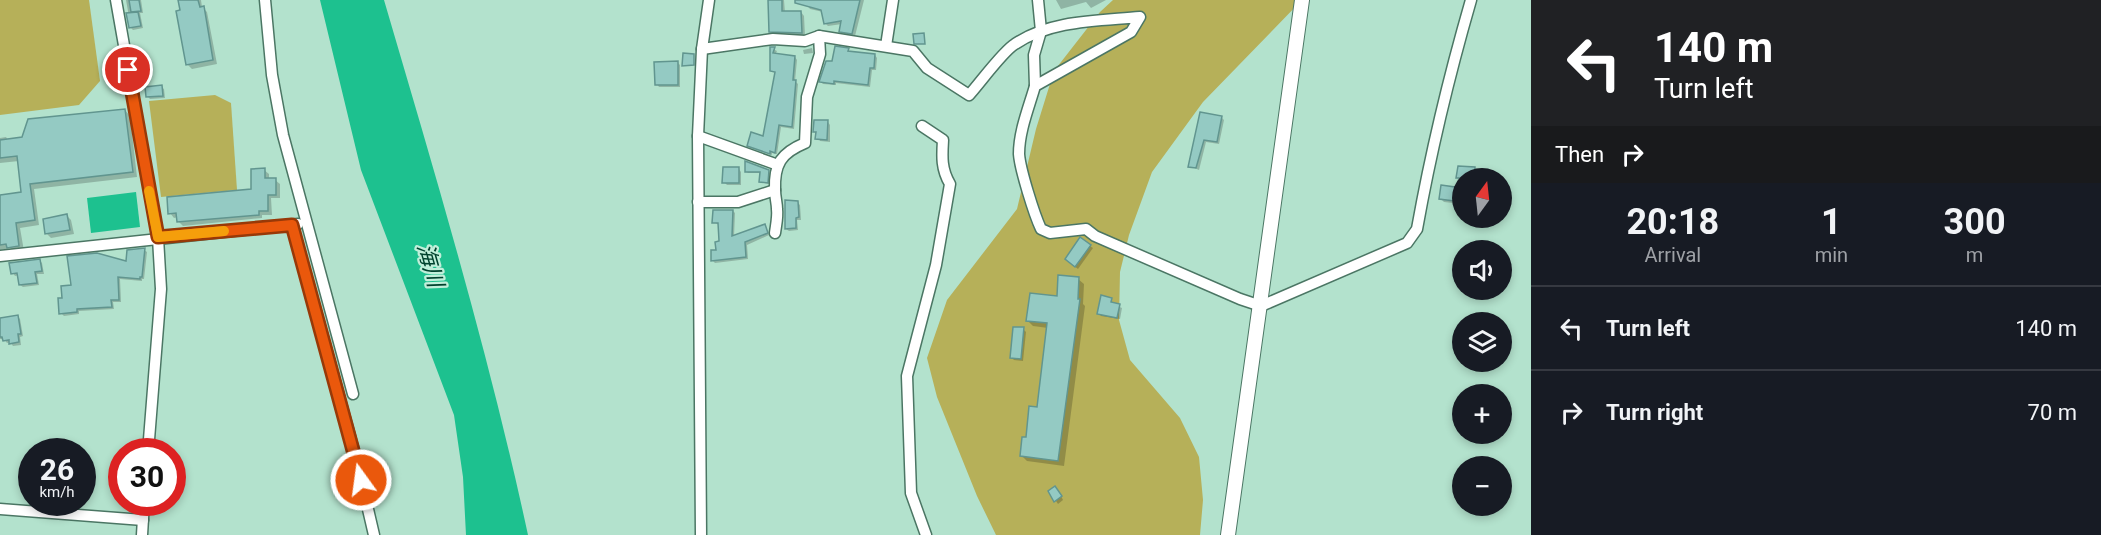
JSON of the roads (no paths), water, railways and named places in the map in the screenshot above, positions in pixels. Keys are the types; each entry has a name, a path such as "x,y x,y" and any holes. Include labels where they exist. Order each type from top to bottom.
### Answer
{"street":[{"path":"116,0 158,237 161,289 149,438"},
{"path":"265,0 272,75 279,115 353,394"},
{"path":"701,535 698,136 702,49 709,0"},
{"path":"886,46 893,0"},
{"path":"1038,0 1041,31 1034,55 1035,86 1020,142 1019,156 1041,230 1050,233 1086,229 1105,240 1261,306 1407,243 1413,236 1417,229 1433,140 1471,0"},
{"path":"1228,535 1302,0"},
{"path":"702,49 773,39 805,41 819,36 886,46 913,51 927,68 969,95 1013,44 1041,31 1067,24 1140,17 1131,32 1035,86"},
{"path":"775,233 777,209 775,190 778,165 780,159 789,150 805,143 807,97 819,54 819,36"},
{"path":"922,126 943,140 941,158 944,175 950,184 936,265 907,376 911,493 926,535"},
{"path":"698,136 778,165"},
{"path":"698,202 738,202 775,190"},
{"path":"0,256 158,237 306,223"},
{"path":"292,225 357,462 374,535"},
{"path":"0,509 143,520"},
{"path":"142,535 143,516"}],"water":[{"name":"海川","path":"320,0 384,0 479,333 528,535 466,535 463,477 454,415 361,170"},
{"path":"136,192 140,227 91,233 87,198"}]}
